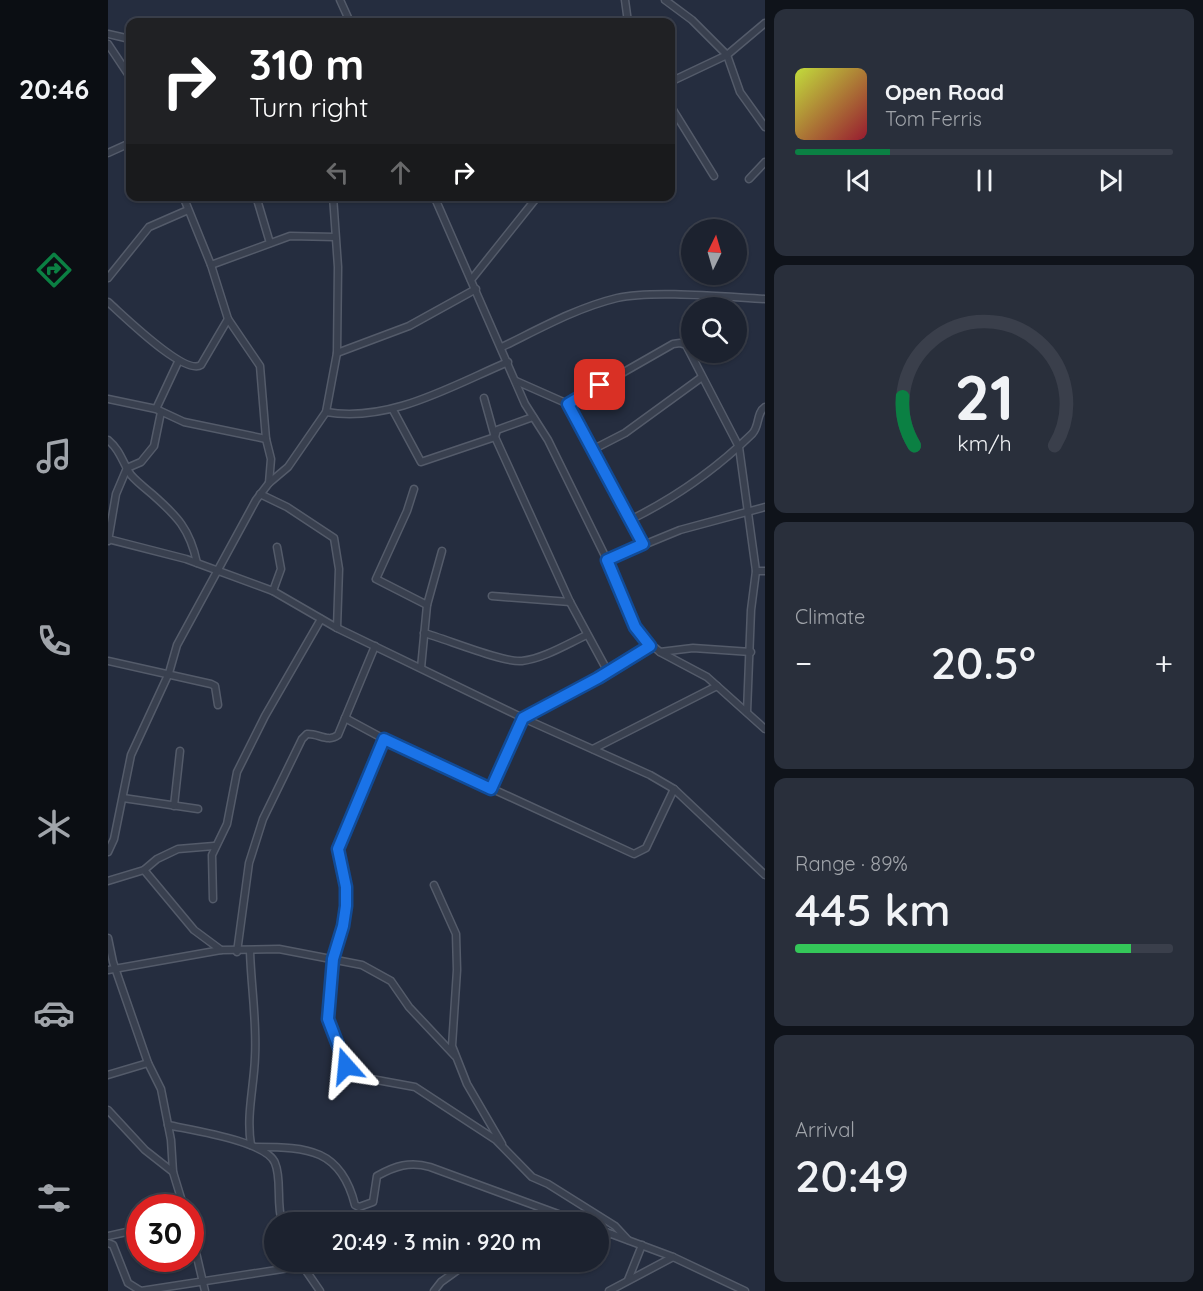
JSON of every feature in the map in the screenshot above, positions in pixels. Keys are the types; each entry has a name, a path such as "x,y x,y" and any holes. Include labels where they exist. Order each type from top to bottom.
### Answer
{"street":[{"path":"340,0 348,18"},
{"path":"625,0 627,18"},
{"path":"665,0 692,20 727,55 740,92 765,127"},
{"path":"675,80 727,55 765,23"},
{"path":"108,34 126,38"},
{"path":"108,44 126,71"},
{"path":"675,113 714,176"},
{"path":"108,153 126,145"},
{"path":"749,179 765,162"},
{"path":"185,201 212,265 228,319 260,366 266,438 271,459 269,483"},
{"path":"257,201 270,243"},
{"path":"108,852 123,798 131,755 169,673 181,637 208,584 218,571 236,534 260,494 288,467 326,412 337,354 338,267 333,201"},
{"path":"436,201 516,381 607,560 635,627 650,646 707,677 765,729"},
{"path":"471,280 534,201"},
{"path":"108,278 148,227 188,210"},
{"path":"212,265 290,237 335,237"},
{"path":"337,354 409,326 476,290"},
{"path":"502,347 576,312 618,298 662,296 765,299"},
{"path":"108,302 178,362 198,367 228,319"},
{"path":"568,404 680,343 686,345 739,447 756,571 751,610 747,712"},
{"path":"178,362 158,411 154,446 141,462 128,468 116,494 108,540 197,562 273,591 337,628 523,718 650,775 674,789 765,875"},
{"path":"326,412 353,414 393,410 508,362"},
{"path":"592,450 625,433 702,377"},
{"path":"516,381 568,404 643,544"},
{"path":"484,398 495,436 570,602 608,672"},
{"path":"108,399 158,411 195,425 266,438"},
{"path":"630,520 665,503 739,447 756,430 760,411 765,406"},
{"path":"393,410 421,462 495,436"},
{"path":"495,436 497,430 533,417"},
{"path":"108,440 117,448 132,476 184,526 192,540 197,562"},
{"path":"414,489 407,512 375,579 427,605"},
{"path":"260,494 287,507 334,538 339,569 337,628"},
{"path":"607,560 680,530 747,514 765,507"},
{"path":"273,591 281,569 277,547"},
{"path":"421,668 427,605 442,551"},
{"path":"756,571 765,571"},
{"path":"492,596 570,602"},
{"path":"213,900 212,855 214,846 221,839 226,824 237,772 265,716 321,619"},
{"path":"424,633 503,658 522,661 552,652 587,635"},
{"path":"237,952 249,863 263,819 302,739 312,733 333,738 338,735 375,646"},
{"path":"491,789 523,718 608,672 650,646"},
{"path":"660,652 693,648 751,652"},
{"path":"108,661 169,673 216,686 218,705"},
{"path":"593,749 717,686"},
{"path":"345,718 384,739 634,854 646,848 674,789"},
{"path":"384,739 338,849 346,887 346,906 343,926 333,959 328,1019 350,1072 366,1078 415,1087 472,1124 505,1150 524,1171 615,1226 628,1240"},
{"path":"174,806 180,751"},
{"path":"123,798 198,810"},
{"path":"108,881 144,870 157,859 178,849 214,846"},
{"path":"144,870 195,930 221,950"},
{"path":"435,885 456,934 457,969 452,1028 455,1056 467,1084 505,1150"},
{"path":"108,938 112,969 160,1089 168,1125 173,1172 180,1194"},
{"path":"112,969 221,950 237,952 279,949 362,965 391,981 409,1007 455,1056"},
{"path":"250,951 256,1012 255,1058 249,1116 254,1146"},
{"path":"108,1075 148,1063"},
{"path":"108,1110 145,1150 173,1172"},
{"path":"168,1125 254,1146 304,1149 331,1160 350,1185 355,1205 359,1207 373,1202 377,1176 393,1167 414,1164 430,1167 548,1212"},
{"path":"254,1146 267,1152 276,1164 279,1212"},
{"path":"108,1236 126,1232"},
{"path":"611,1234 673,1257 745,1291"},
{"path":"108,1243 113,1245 128,1283 141,1291 264,1270"},
{"path":"628,1281 642,1245"},
{"path":"609,1291 673,1257"},
{"path":"201,1272 205,1291"},
{"path":"307,1272 320,1291"},
{"path":"434,1291 441,1282 455,1272"}],"route":[{"path":"346,1066 337,1037 328,1019 333,959 343,926 346,906 346,887 338,849 384,739 491,789 523,718 598,678 650,646 635,627 607,560 643,544 568,404 600,385"}]}
